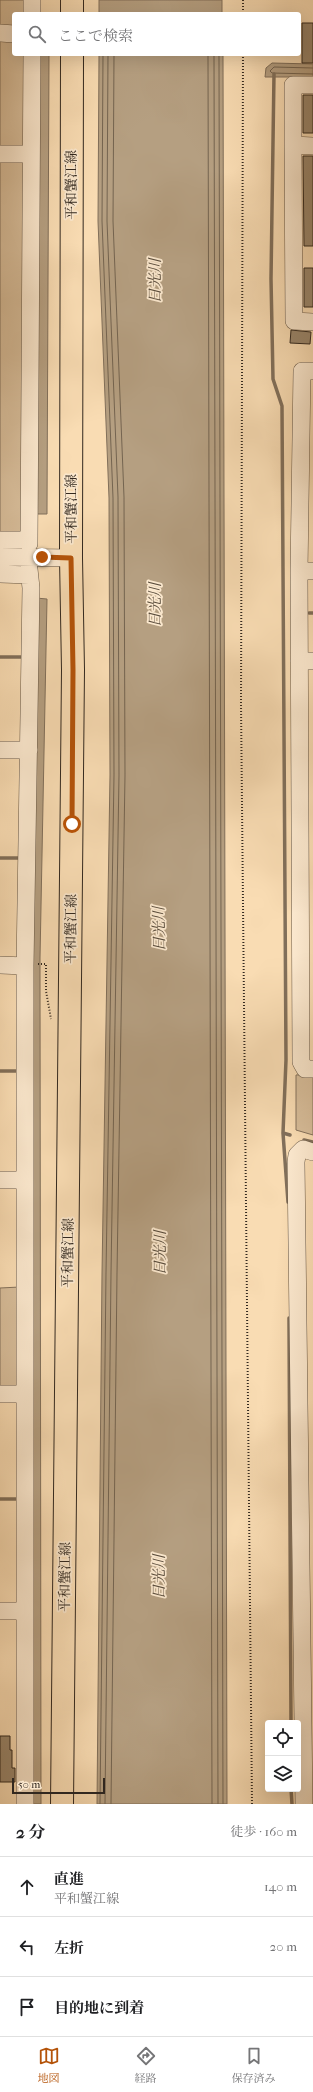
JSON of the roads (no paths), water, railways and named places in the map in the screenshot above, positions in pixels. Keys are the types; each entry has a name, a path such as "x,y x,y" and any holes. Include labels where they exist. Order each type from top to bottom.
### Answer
{"main road":[{"path":"72,0 72,12"},
{"name":"平和蟹江線","path":"62,1804 73,670 71,558 72,56"}],"street":[{"path":"32,0 32,12"},
{"path":"0,33 12,34"},
{"path":"0,540 29,542 32,56"},
{"path":"313,85 293,85 294,321 313,322"},
{"path":"294,145 313,146"},
{"path":"0,154 31,154"},
{"path":"313,371 302,371 307,481 307,993 301,1062 305,1069 313,1069"},
{"path":"0,557 71,558"},
{"path":"0,574 29,572 31,588 25,966 25,1804"},
{"path":"0,750 29,750"},
{"path":"0,966 25,966"},
{"path":"304,1804 306,1431 296,1162 297,1155 304,1149 313,1152"},
{"path":"0,1180 25,1180"},
{"path":"0,1394 25,1394"},
{"path":"0,1611 24,1611"}],"water":[{"path":"99,0 222,0 222,12 99,12"},
{"path":"38,56 49,56 47,514 36,514"},
{"name":"日光川","path":"99,56 223,56 227,1804 97,1804 102,1273 110,775 109,498 98,221"},
{"path":"272,63 313,64 313,77 265,77 266,68"},
{"path":"36,598 47,599 40,958 41,1804 30,1804 30,981"}],"waterway":[{"path":"274,74 271,279 273,379 282,406 286,1060 283,1133 288,1202"},
{"path":"0,657 24,657"},
{"path":"0,858 19,858"},
{"path":"0,1071 17,1071"},
{"path":"283,1133 290,1135"},
{"path":"304,1140 313,1142"},
{"path":"289,1318 291,1720"},
{"path":"0,1499 20,1499"},
{"path":"291,1792 292,1804"}]}
